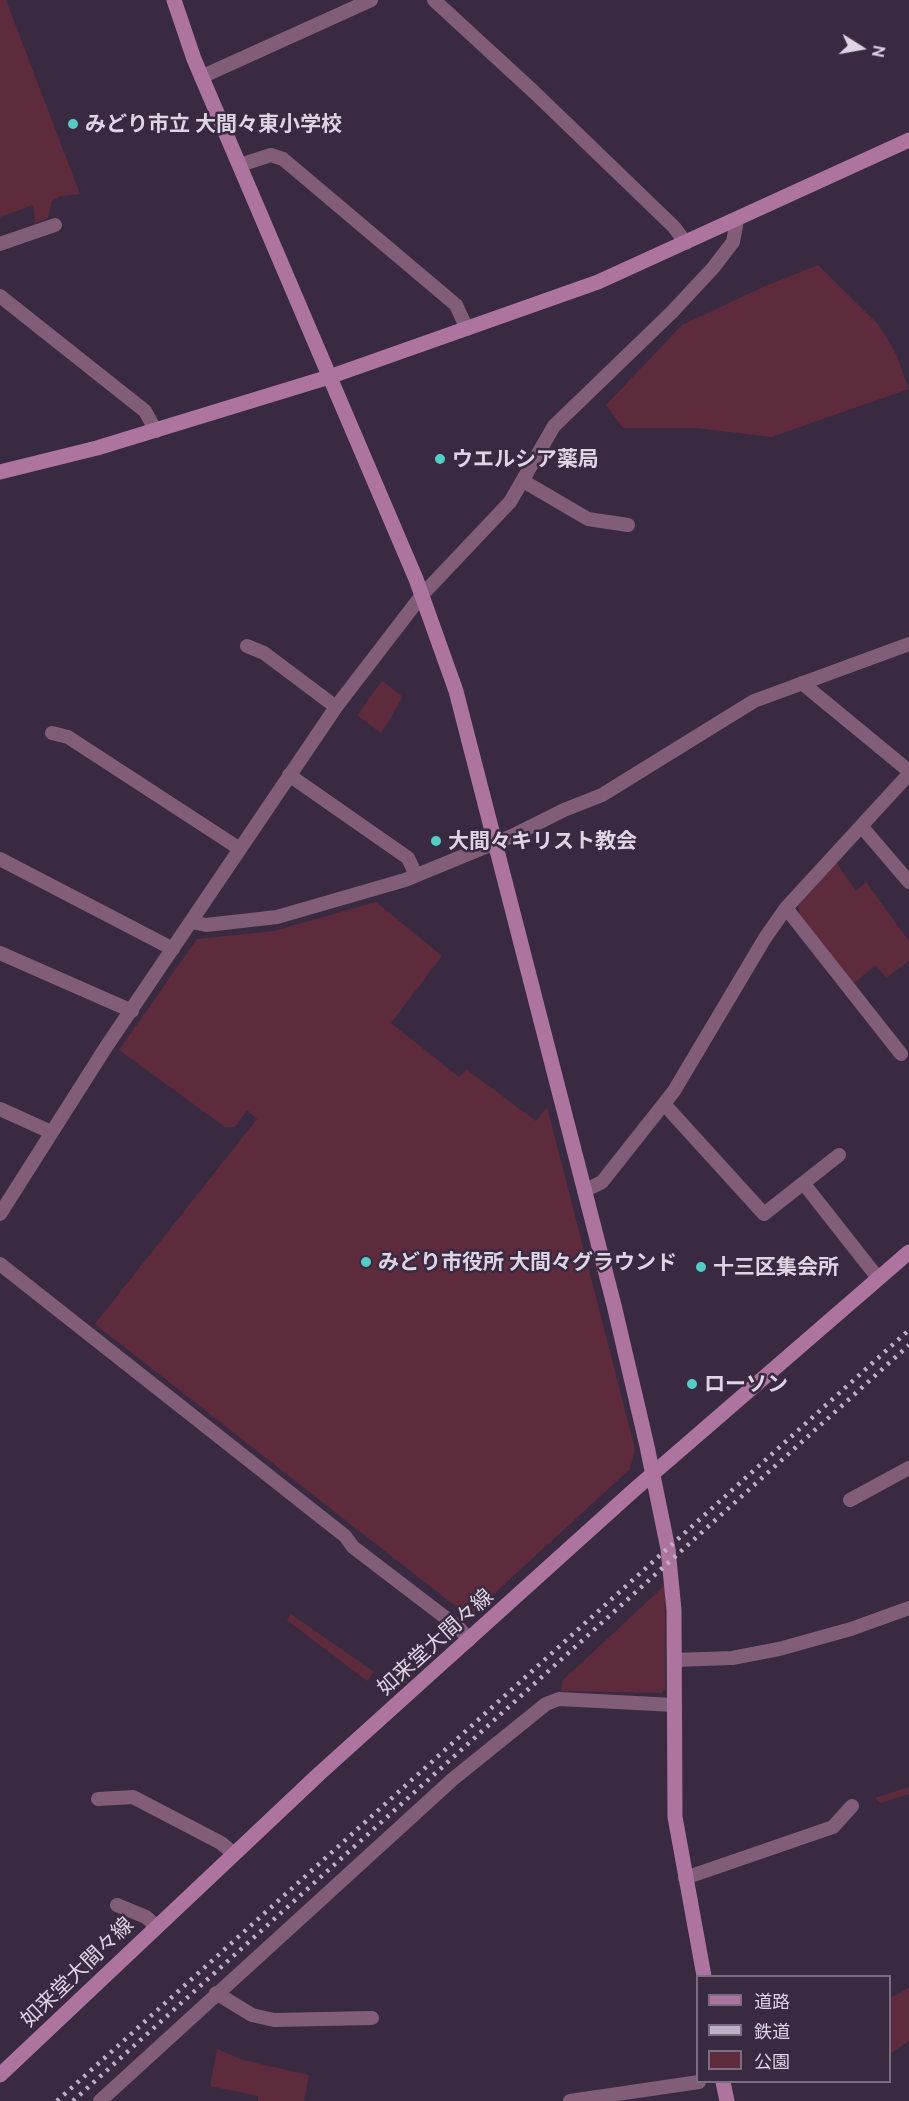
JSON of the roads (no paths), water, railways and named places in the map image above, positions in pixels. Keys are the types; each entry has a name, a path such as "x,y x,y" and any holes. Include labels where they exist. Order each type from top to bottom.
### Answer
{"street":[{"path":"174,0 201,77 422,595 456,691 584,1191 642,1424 652,1475 673,1584 675,1817 704,1975"},
{"path":"201,77 370,0"},
{"path":"434,0 534,92 674,227 686,243"},
{"path":"0,472 156,431 329,377 605,280 909,140"},
{"path":"240,165 271,155 283,159 456,305 467,328"},
{"path":"0,1214 6,1193 51,1132 336,707 422,595 498,516 523,481 554,426 672,312 713,267 733,242 737,220"},
{"path":"0,243 55,225"},
{"path":"0,296 144,411 156,431"},
{"path":"523,481 588,519 628,525"},
{"path":"192,922 206,925 277,917 416,875 602,795 740,708 909,644"},
{"path":"247,646 264,653 336,707"},
{"path":"584,1191 602,1182 664,1104 683,1077 765,938 786,908 909,773 802,683"},
{"path":"52,733 69,737 240,849"},
{"path":"289,774 408,858 416,875"},
{"path":"862,827 909,882"},
{"path":"0,859 173,949"},
{"path":"786,908 901,1054"},
{"path":"0,953 132,1011"},
{"path":"664,1104 760,1212 768,1213 839,1155"},
{"path":"0,1109 51,1132"},
{"path":"804,1184 878,1278"},
{"name":"如来堂大間々線","path":"0,2075 233,1853 652,1475 909,1252"},
{"path":"0,1264 345,1536 353,1547 459,1628 469,1640"},
{"path":"850,1500 909,1468"},
{"path":"674,1660 732,1658 779,1649 851,1629 909,1608"},
{"path":"100,2101 453,1779 546,1704 559,1699 674,1705"},
{"path":"98,1798 134,1797 222,1843 233,1853"},
{"path":"685,1878 833,1827 852,1806"},
{"path":"117,1905 146,1917 156,1926"},
{"path":"216,1994 252,2014 274,2019 372,2018"},
{"path":"570,2101 696,2082"},
{"path":"723,2083 727,2101"}],"railway":[{"path":"57,2101 909,1330"},
{"path":"73,2101 909,1345"}],"place":[{"name":"みどり市立 大間々東小学校","path":"73,124"},
{"name":"ウエルシア薬局","path":"440,459"},
{"name":"大間々キリスト教会","path":"436,841"},
{"name":"みどり市役所 大間々グラウンド","path":"366,1262"},
{"name":"十三区集会所","path":"701,1267"},
{"name":"ローソン","path":"692,1384"}]}
